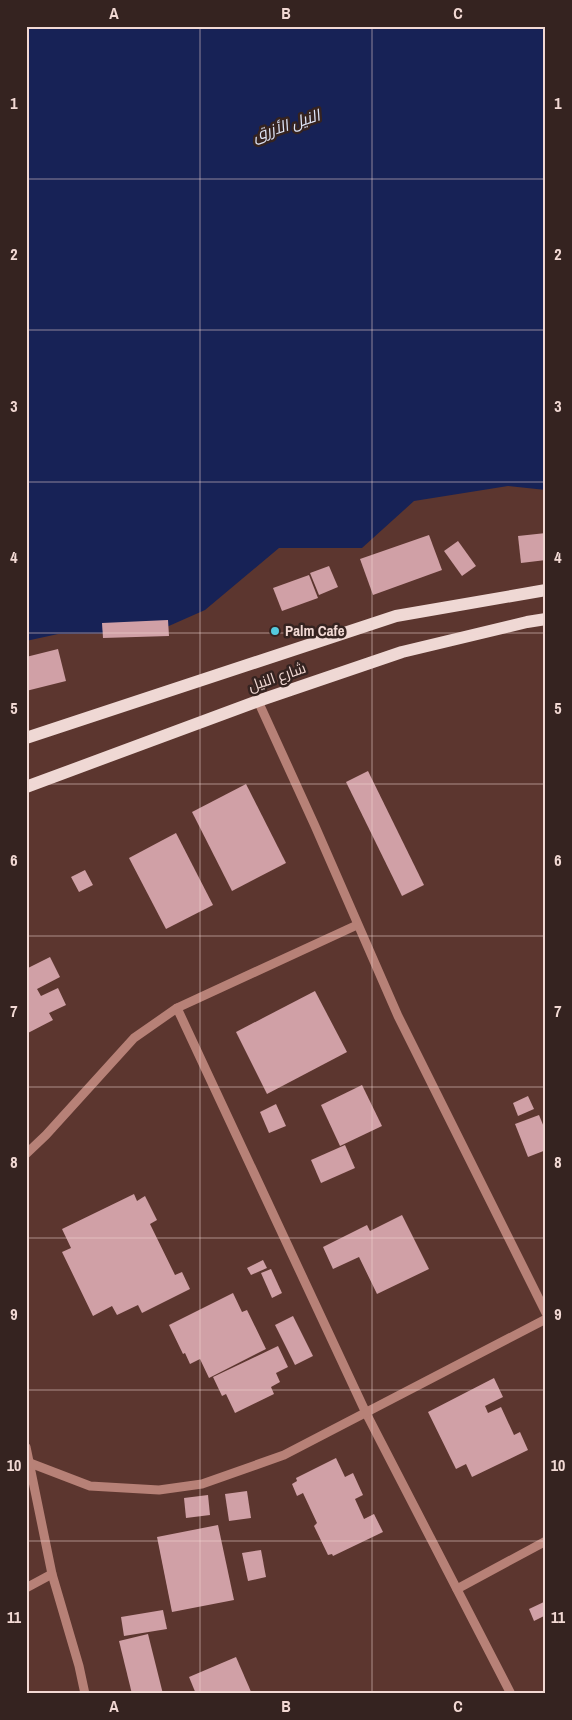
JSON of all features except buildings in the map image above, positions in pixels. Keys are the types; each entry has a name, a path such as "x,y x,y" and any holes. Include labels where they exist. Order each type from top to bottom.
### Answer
{"main road":[{"name":"شارع النيل","path":"26,738 396,616 546,590"},
{"name":"شارع النيل","path":"26,787 258,701 402,652 546,619"}],"street":[{"path":"258,701 398,1016 546,1313"},
{"path":"26,1154 134,1038 178,1008 357,925"},
{"path":"178,1008 366,1413 511,1694"},
{"path":"30,1463 90,1486 159,1490 202,1484 284,1454 546,1319"},
{"path":"26,1447 52,1574 79,1666 85,1694"},
{"path":"457,1589 546,1541"},
{"path":"26,1588 52,1574"}],"water":[{"name":"النيل الأزرق","path":"26,26 546,26 546,490 508,486 414,501 362,548 279,548 205,610 153,633 58,634 26,641"}],"place":[{"name":"Palm Cafe","path":"275,631"}]}
